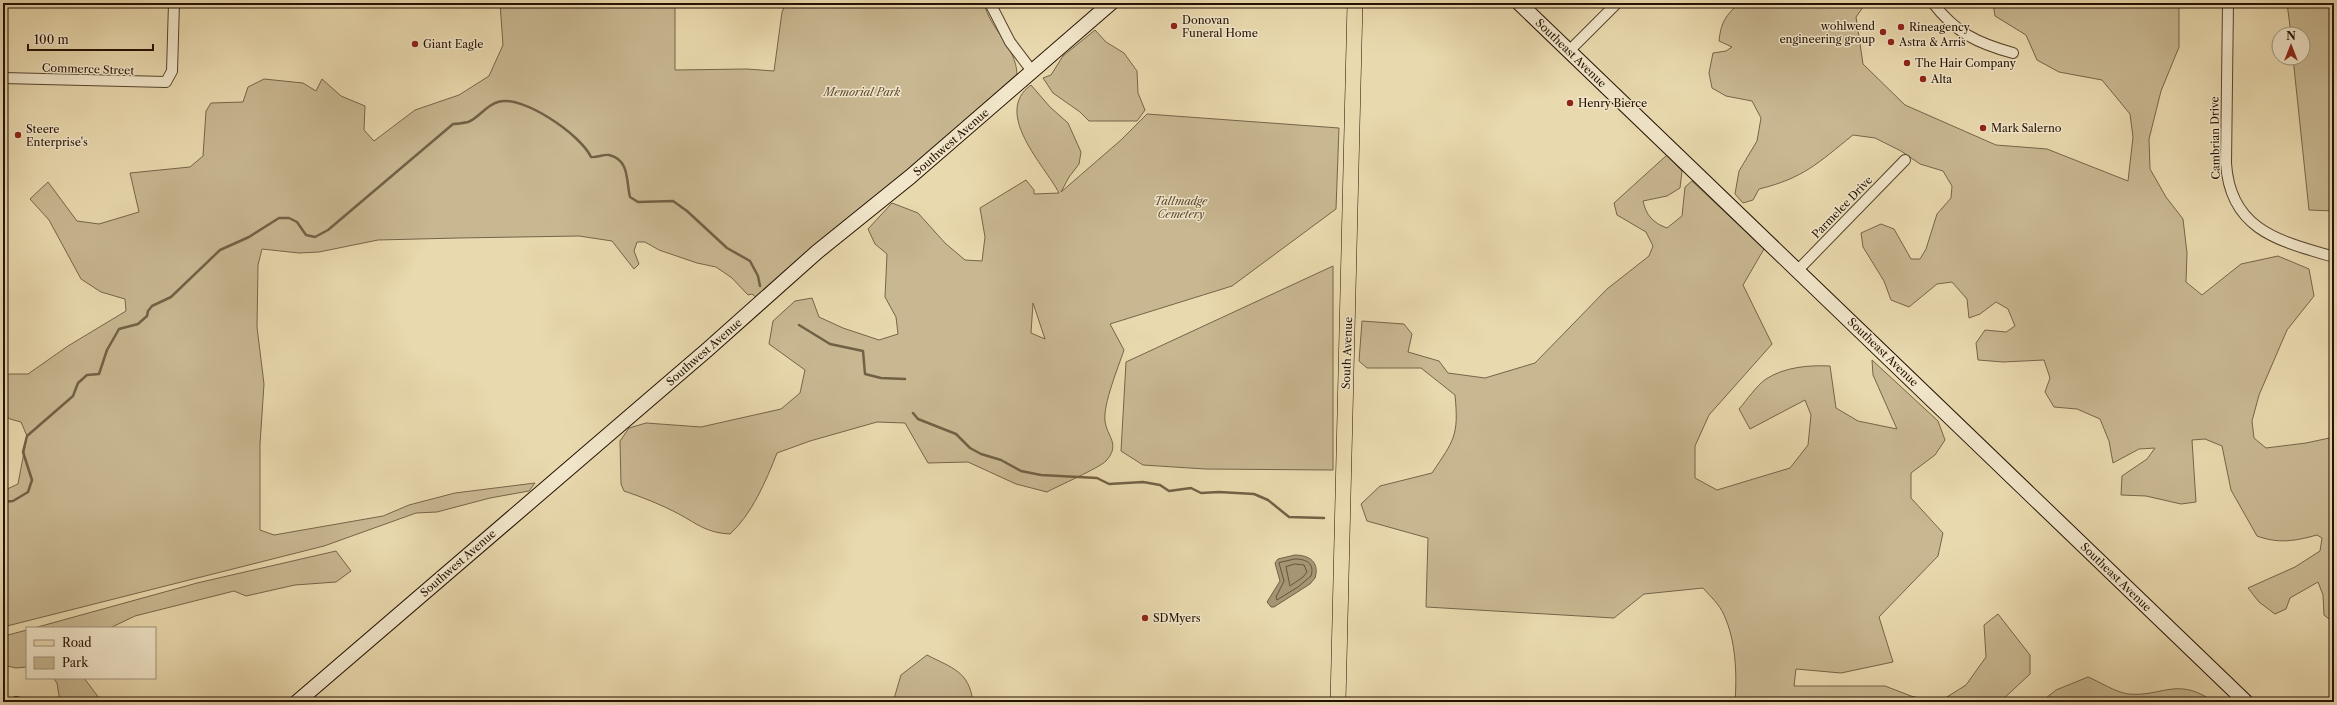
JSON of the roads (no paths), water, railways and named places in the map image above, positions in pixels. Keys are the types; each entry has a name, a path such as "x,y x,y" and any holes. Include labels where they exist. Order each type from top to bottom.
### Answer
{"main road":[{"name":"South Avenue","path":"1338,702 1355,3"}],"street":[{"name":"Commerce Street","path":"3,78 158,84 166,82 170,77 174,3"},
{"path":"990,3 1010,42 1032,71"},
{"name":"Southwest Avenue","path":"297,702 713,344 817,252 910,177 1111,3"},
{"name":"Southeast Avenue","path":"1519,3 2246,702"},
{"path":"1569,52 1617,3"},
{"path":"1933,3 1945,19 1963,33 1985,45 2013,53"},
{"name":"Cambrian Drive","path":"2228,3 2226,163 2227,179 2233,198 2242,214 2257,229 2268,235 2334,257"},
{"name":"Parmelee Drive","path":"1797,270 1905,160"}],"water":[{"path":"1295,555 1305,556 1312,560 1316,568 1315,578 1310,584 1274,607 1271,607 1267,602 1280,581 1275,563 1278,559"}],"waterway":[{"path":"3,502 13,501 28,492 32,480 23,452 27,436 73,396 78,383 87,375 99,374 107,350 119,329 138,324 147,316 148,311 152,306 171,297 220,250 249,237 279,218 289,218 297,222 306,235 315,237 328,230 453,124 468,122 498,102 508,101 521,104 550,118 576,138 591,157 609,155 621,161 626,172 630,197 638,202 673,201 687,211 727,248 750,261 758,276 760,286"},
{"path":"799,325 830,344 863,351 865,374 881,378 905,379"},
{"path":"913,413 918,419 956,434 970,448 981,454 1001,460 1021,471 1041,475 1097,478 1109,484 1143,482 1160,485 1169,491 1191,488 1201,493 1219,492 1254,494 1268,500 1289,517 1324,518"}],"place":[{"name":"Donovan Funeral Home","path":"1174,26"},
{"name":"Rineagency","path":"1901,27"},
{"name":"wohlwend engineering group","path":"1883,32"},
{"name":"Astra & Arris","path":"1891,42"},
{"name":"Giant Eagle","path":"415,44"},
{"name":"The Hair Company","path":"1907,63"},
{"name":"Alta","path":"1923,79"},
{"name":"Henry Bierce","path":"1570,103"},
{"name":"Mark Salerno","path":"1983,128"},
{"name":"Steere Enterprise's","path":"18,135"},
{"name":"SDMyers","path":"1145,618"}],"park label":[{"name":"Memorial Park","path":"862,92"},
{"name":"Tallmadge Cemetery","path":"1181,207"}]}
